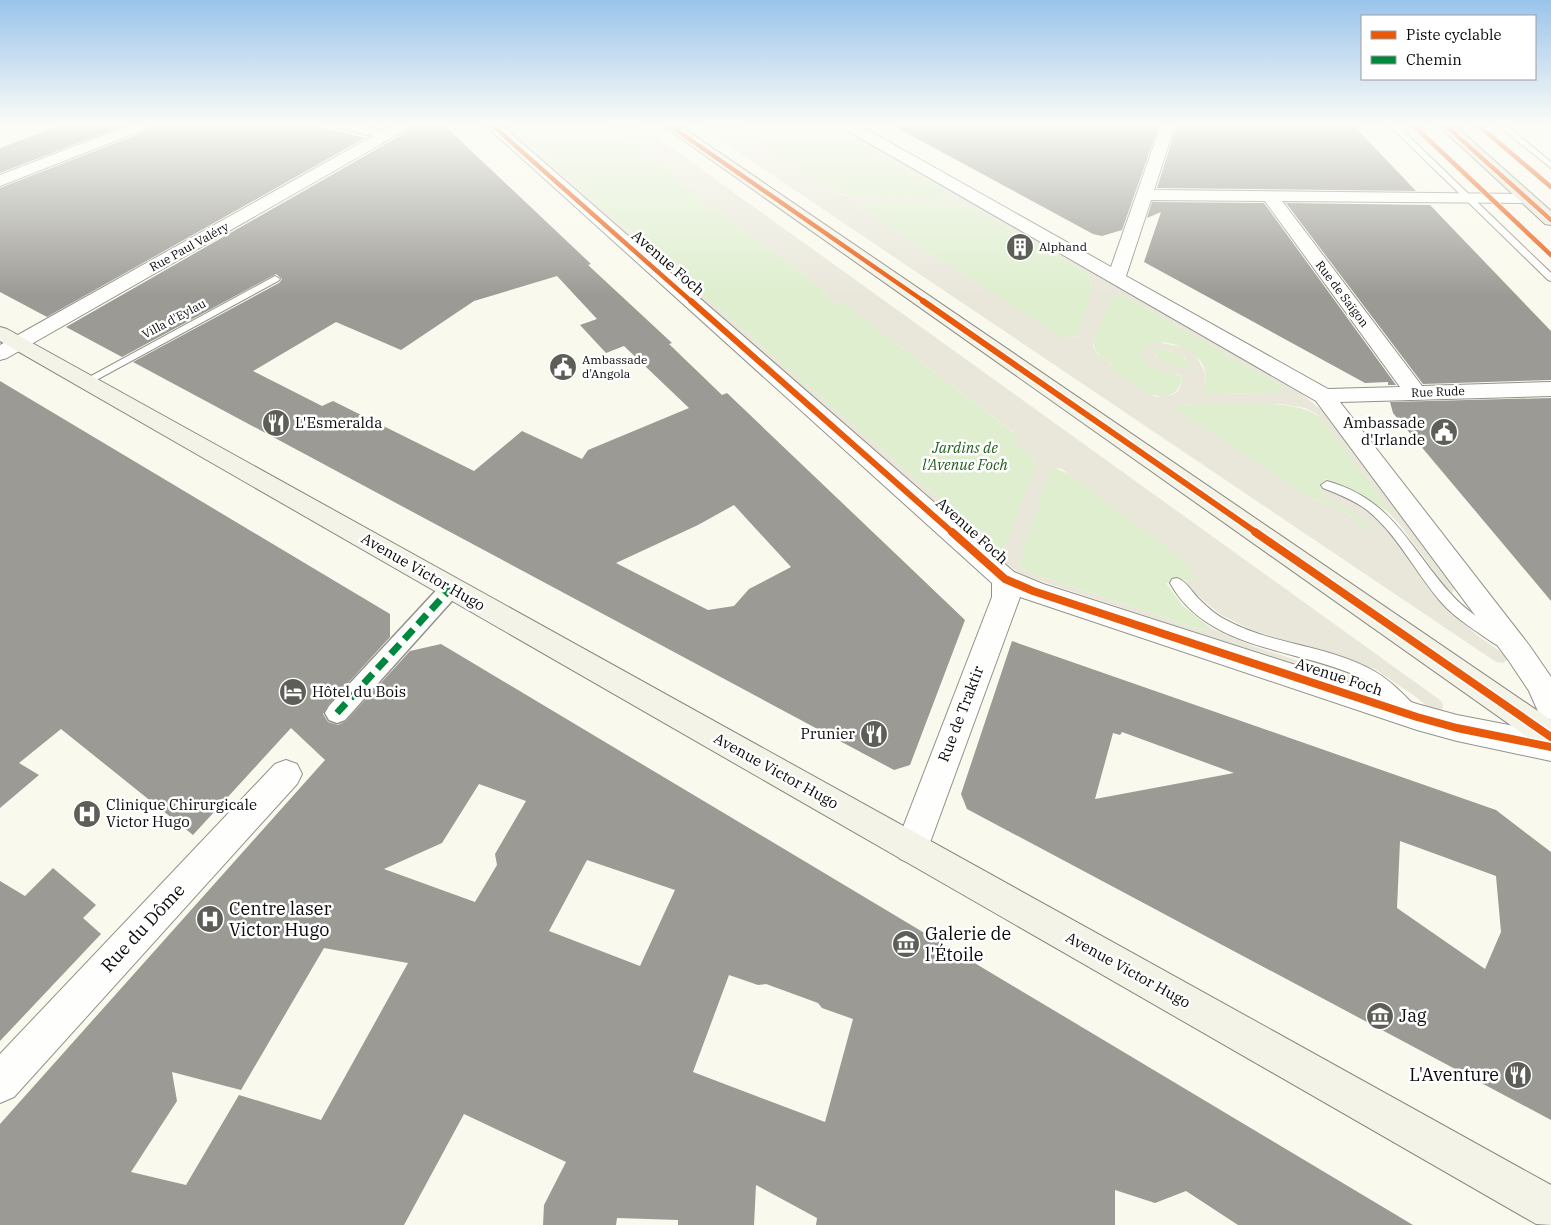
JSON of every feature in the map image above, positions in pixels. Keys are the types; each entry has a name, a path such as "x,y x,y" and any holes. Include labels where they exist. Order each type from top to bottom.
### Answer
{"main road":[{"path":"751,182 1551,737"},
{"path":"1508,182 1551,220"},
{"name":"Avenue Victor Hugo","path":"6,344 86,382 1551,1209"}],"street":[{"name":"Rue Paul Valéry","path":"6,344 300,182"},
{"name":"Avenue Foch","path":"556,182 1005,580 1033,591 1417,717 1457,728 1551,747"},
{"path":"948,182 1324,396 1520,653 1540,684 1551,707"},
{"path":"1116,278 1148,182"},
{"path":"1144,195 1526,198"},
{"name":"Rue de Saïgon","path":"1270,196 1415,392"},
{"name":"Rue Rude","path":"1324,396 1551,389"},
{"name":"Rue de Traktir","path":"912,848 1006,598 1005,580"},
{"path":"337,713 451,588"},
{"name":"Rue du Dôme","path":"0,1083 286,774"}],"lane":[{"path":"1452,182 1551,278"},
{"name":"Villa d'Eylau","path":"86,382 275,279"},
{"path":"1327,485 1355,497 1387,520 1446,598 1463,614 1520,653"},
{"path":"1177,583 1191,601 1221,624 1244,634 1363,672 1384,684 1417,717"}],"green space":[{"name":"Jardins de l'Avenue Foch","path":"572,182 681,182 704,199 700,200 712,206 827,292 823,294 836,304 841,302 1020,437 1012,441 1033,458 1036,465 1004,553 985,537 982,531 979,533"},
{"path":"821,182 930,182 955,197 915,201 874,199 843,194 835,191 838,188 829,187"},
{"path":"866,202 970,206 1083,270 1091,284 1091,292 1090,302 1078,336 1066,338 1056,334 876,218 880,216 860,207 861,204"},
{"path":"1123,295 1283,386 1282,389 1274,393 1208,394 1203,391 1206,378 1204,368 1196,356 1177,345 1163,342 1141,352 1182,377 1181,383 1175,392 1167,396 1150,394 1107,367 1113,364 1095,349 1093,341 1110,301 1114,297"},
{"path":"1162,349 1172,351 1181,356 1188,363 1192,372 1159,361 1155,354"},
{"path":"1262,403 1298,407 1312,412 1322,419 1391,510 1388,512 1356,491 1326,479 1323,498 1350,510 1375,530 1368,530 1351,516 1335,507 1309,497 1173,408 1180,405"},
{"name":"Jardins de l'Avenue Foch","path":"1055,468 1069,474 1185,561 1197,579 1166,583 1183,606 1211,628 1202,630 1039,576 1022,568 1019,563 1050,470"}],"shaded area":[{"path":"566,182 572,182 979,533 982,531 988,535 985,537 1003,552 1036,465 1033,458 1012,441 1019,436 841,302 836,304 823,294 827,292 712,206 708,207 700,201 703,199 681,182 720,182 1440,700 1443,708 1440,710 1430,709 1375,669 1252,630 1221,615 1197,595 1185,581 1196,579 1185,561 1062,469 1055,468 1050,470 1019,563 1022,568 1039,576 1202,630 1211,628 1253,646 1366,681 1369,688 1022,575 1005,563"},
{"path":"783,182 821,182 829,187 840,189 836,191 841,195 881,199 942,200 955,197 930,182 937,182 1298,391 1324,412 1455,587 1451,594 1400,525 1388,512 1390,510 1317,414 1305,408 1282,404 1195,404 1180,405 1173,408 1309,497 1335,507 1351,516 1368,530 1375,530 1350,510 1322,498 1324,489 1348,499 1373,515 1391,534 1441,603 1478,636 1507,656 1507,660 1503,663 1496,662","holes":["866,202 970,206 1083,270 1088,276 1091,293 1078,336 1066,338 1056,334 877,218 880,216 868,208 863,209 860,207 861,204","1123,295 1279,384 1283,387 1282,389 1274,393 1208,394 1203,391 1206,377 1195,354 1182,347 1157,342 1145,346 1141,352 1144,362 1156,370 1182,377 1178,391 1172,395 1156,397 1150,394 1108,367 1113,363 1098,354 1093,346 1093,341 1110,301 1114,297","1162,349 1185,358 1191,371 1159,361 1155,355 1157,351"]}],"building":[{"path":"15,182 287,182 47,317 0,292 0,188"},
{"path":"319,182 504,182 591,264 588,265 672,343 669,344 722,395 727,393 965,620 910,765 894,770 133,362 279,283 282,279 276,274 122,357 66,327","holes":["557,276 597,319 580,325 606,353 624,346 689,408 588,450 582,459 522,431 474,471 333,401 322,406 253,371 336,322 401,350 474,301","734,505 791,567 749,589 734,606 708,610 616,563 698,525"]},
{"path":"997,182 1139,182 1122,230 1102,236 1093,234"},
{"path":"1159,182 1408,182 1416,191 1157,188"},
{"path":"1152,202 1264,203 1396,385 1388,385 1388,382 1365,383 1144,262 1161,212 1147,218"},
{"path":"1286,203 1430,205 1551,331 1551,380 1423,384"},
{"path":"0,381 390,614 390,637 328,705 323,714 328,722 338,725 346,721 410,651 441,644 1413,1225 1238,1225 1186,1191 1155,1203 1115,1190 1115,1225 816,1225 817,1218 756,1185 754,1225 678,1225 678,1220 617,1218 616,1225 543,1225 544,1205 566,1162 464,1114 404,1225 0,1225 0,1124 325,760 291,728 193,835 61,729 19,763 39,775 0,808","holes":["479,784 526,801 495,854 497,865 475,902 384,869 442,843","587,860 675,890 640,966 549,931","324,948 408,963 321,1120 239,1095 186,1185 131,1172 177,1101 172,1072 241,1090","729,975 758,985 766,984 818,1003 822,1008 853,1019 825,1122 693,1072"]},
{"path":"1551,398 1551,601 1393,413 1390,402"},
{"path":"1012,641 1496,810 1551,852 1551,1120 967,809 961,794","holes":["1122,732 1234,773 1095,799 1113,733 1120,735","1400,841 1496,876 1501,932 1485,969 1397,908"]},
{"path":"53,868 96,905 83,918 101,934 0,1041 0,881 25,896"}],"marked path":[{"path":"337,713 451,588"}],"cycle path":[{"path":"557,182 1005,579 1033,591 1417,717 1457,728 1551,747"},
{"path":"751,182 1551,737"},
{"path":"1474,182 1551,255"},
{"path":"1509,182 1551,220"},
{"path":"1545,182 1551,187"}],"place":[{"name":"Alphand","path":"1020,247"},
{"name":"Ambassade d'Angola","path":"563,367"},
{"name":"L'Esmeralda","path":"276,423"},
{"name":"Ambassade d'Irlande","path":"1444,432"},
{"name":"Hôtel du Bois","path":"293,692"},
{"name":"Prunier","path":"874,734"},
{"name":"Clinique Chirurgicale Victor Hugo","path":"87,814"},
{"name":"Centre laser Victor Hugo","path":"210,919"},
{"name":"Galerie de l'Étoile","path":"906,944"},
{"name":"Jag","path":"1380,1016"},
{"name":"L'Aventure","path":"1518,1075"}]}
